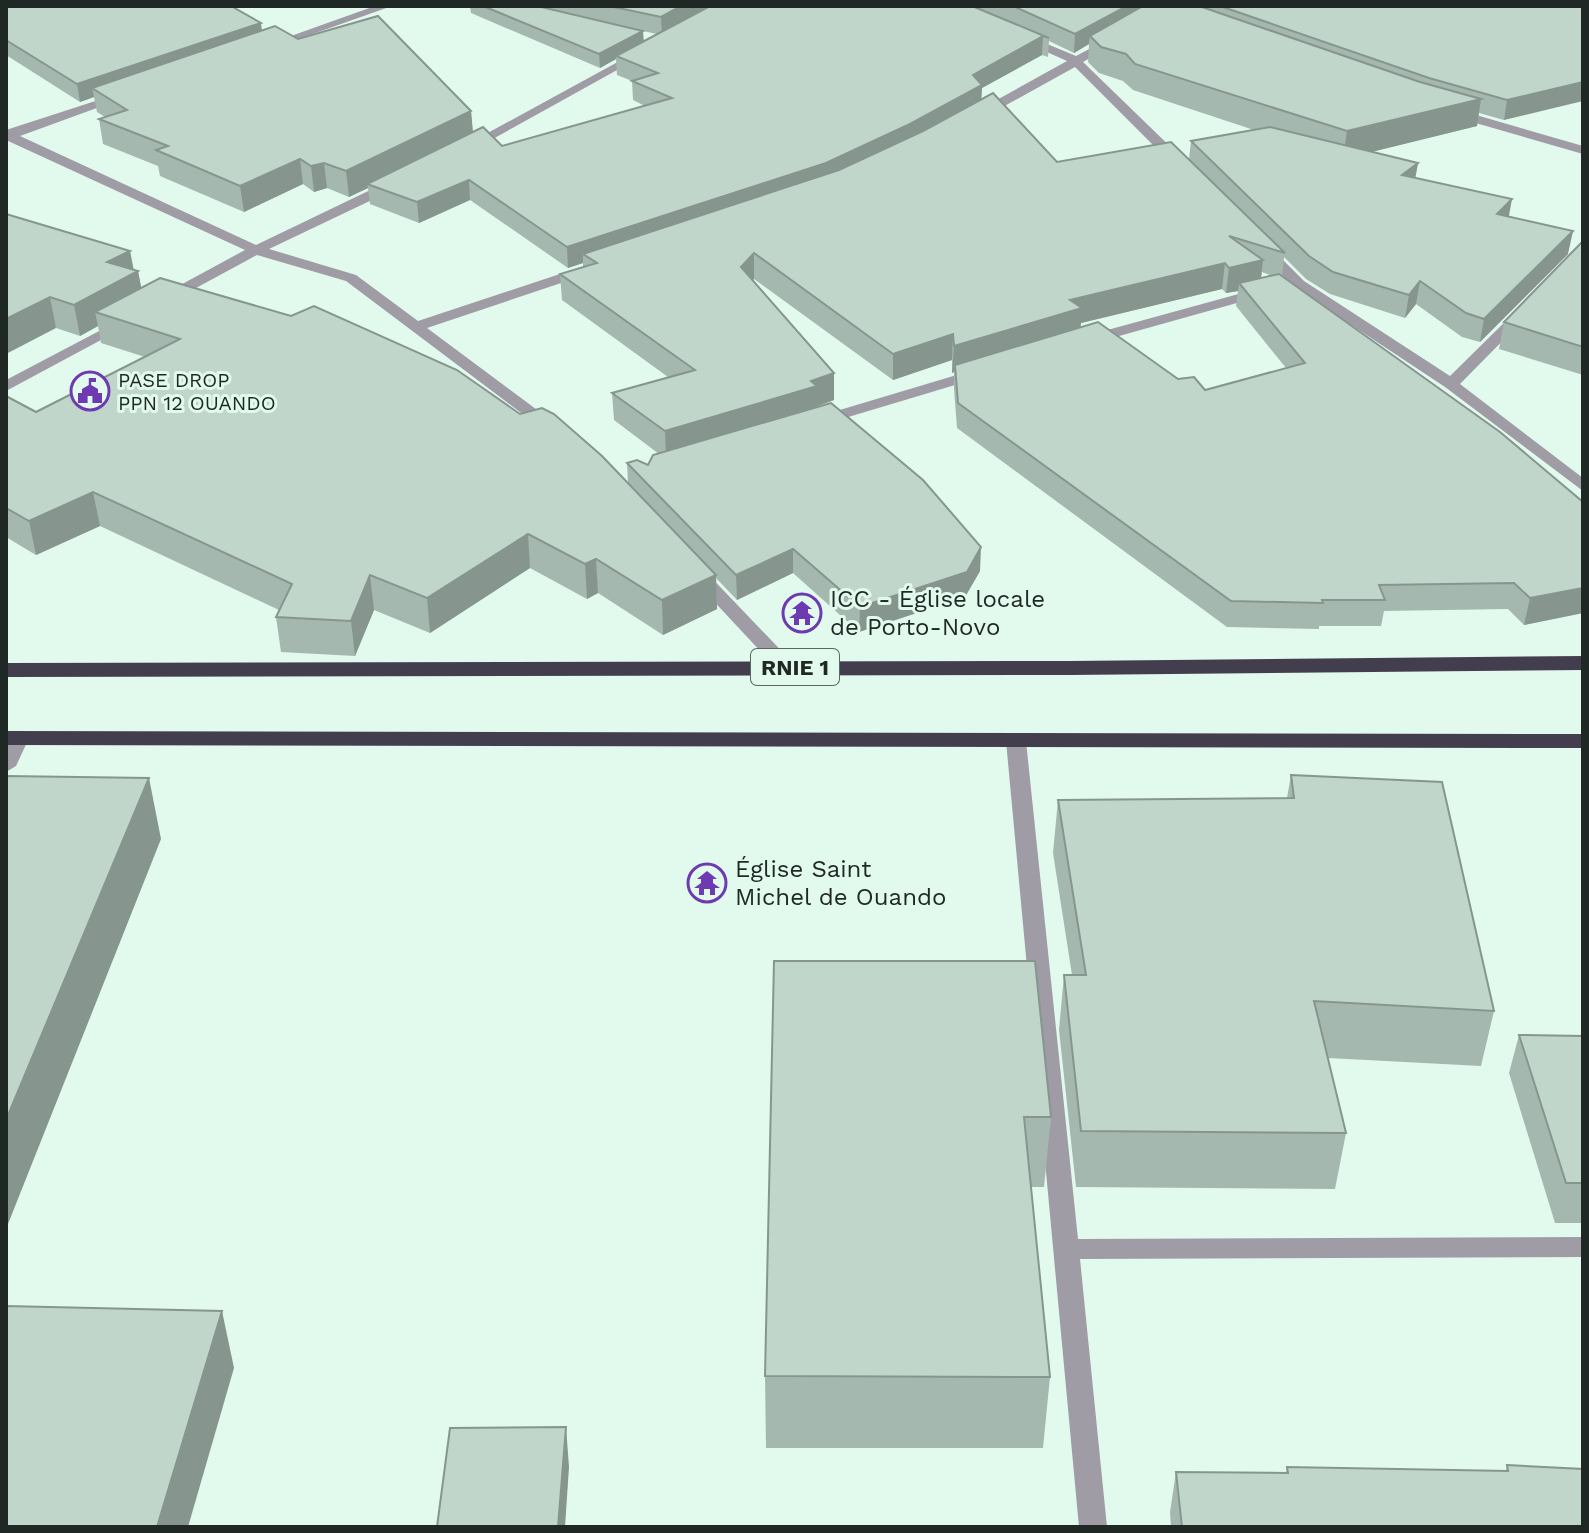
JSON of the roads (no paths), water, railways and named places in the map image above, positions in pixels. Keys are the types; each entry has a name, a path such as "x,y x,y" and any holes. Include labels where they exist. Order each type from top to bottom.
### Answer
{"highway":[{"name":"RNIE 1","path":"6,670 1069,668 1583,663"},
{"path":"13,738 1583,741"}],"street":[{"path":"250,52 386,6"},
{"path":"1005,29 1076,61 1188,173"},
{"path":"969,120 1126,33"},
{"path":"450,157 650,48"},
{"path":"7,135 130,94"},
{"path":"1436,108 1583,150"},
{"path":"7,135 256,250 351,278 565,441"},
{"path":"159,303 256,250 408,177"},
{"path":"1255,239 1299,284 1451,384 1583,486"},
{"path":"415,327 593,268"},
{"path":"1068,346 1234,297 1299,284"},
{"path":"1451,384 1528,306"},
{"path":"6,386 131,318"},
{"path":"810,424 992,369"},
{"path":"688,564 786,667"},
{"path":"6,766 13,738"},
{"path":"1016,741 1093,1527"},
{"path":"1068,1249 1583,1247"}],"place":[{"name":"PASE DROP PPN 12 OUANDO","path":"90,391"},
{"name":"ICC - Église locale de Porto-Novo","path":"802,613"},
{"name":"Église Saint Michel de Ouando","path":"707,883"}]}
